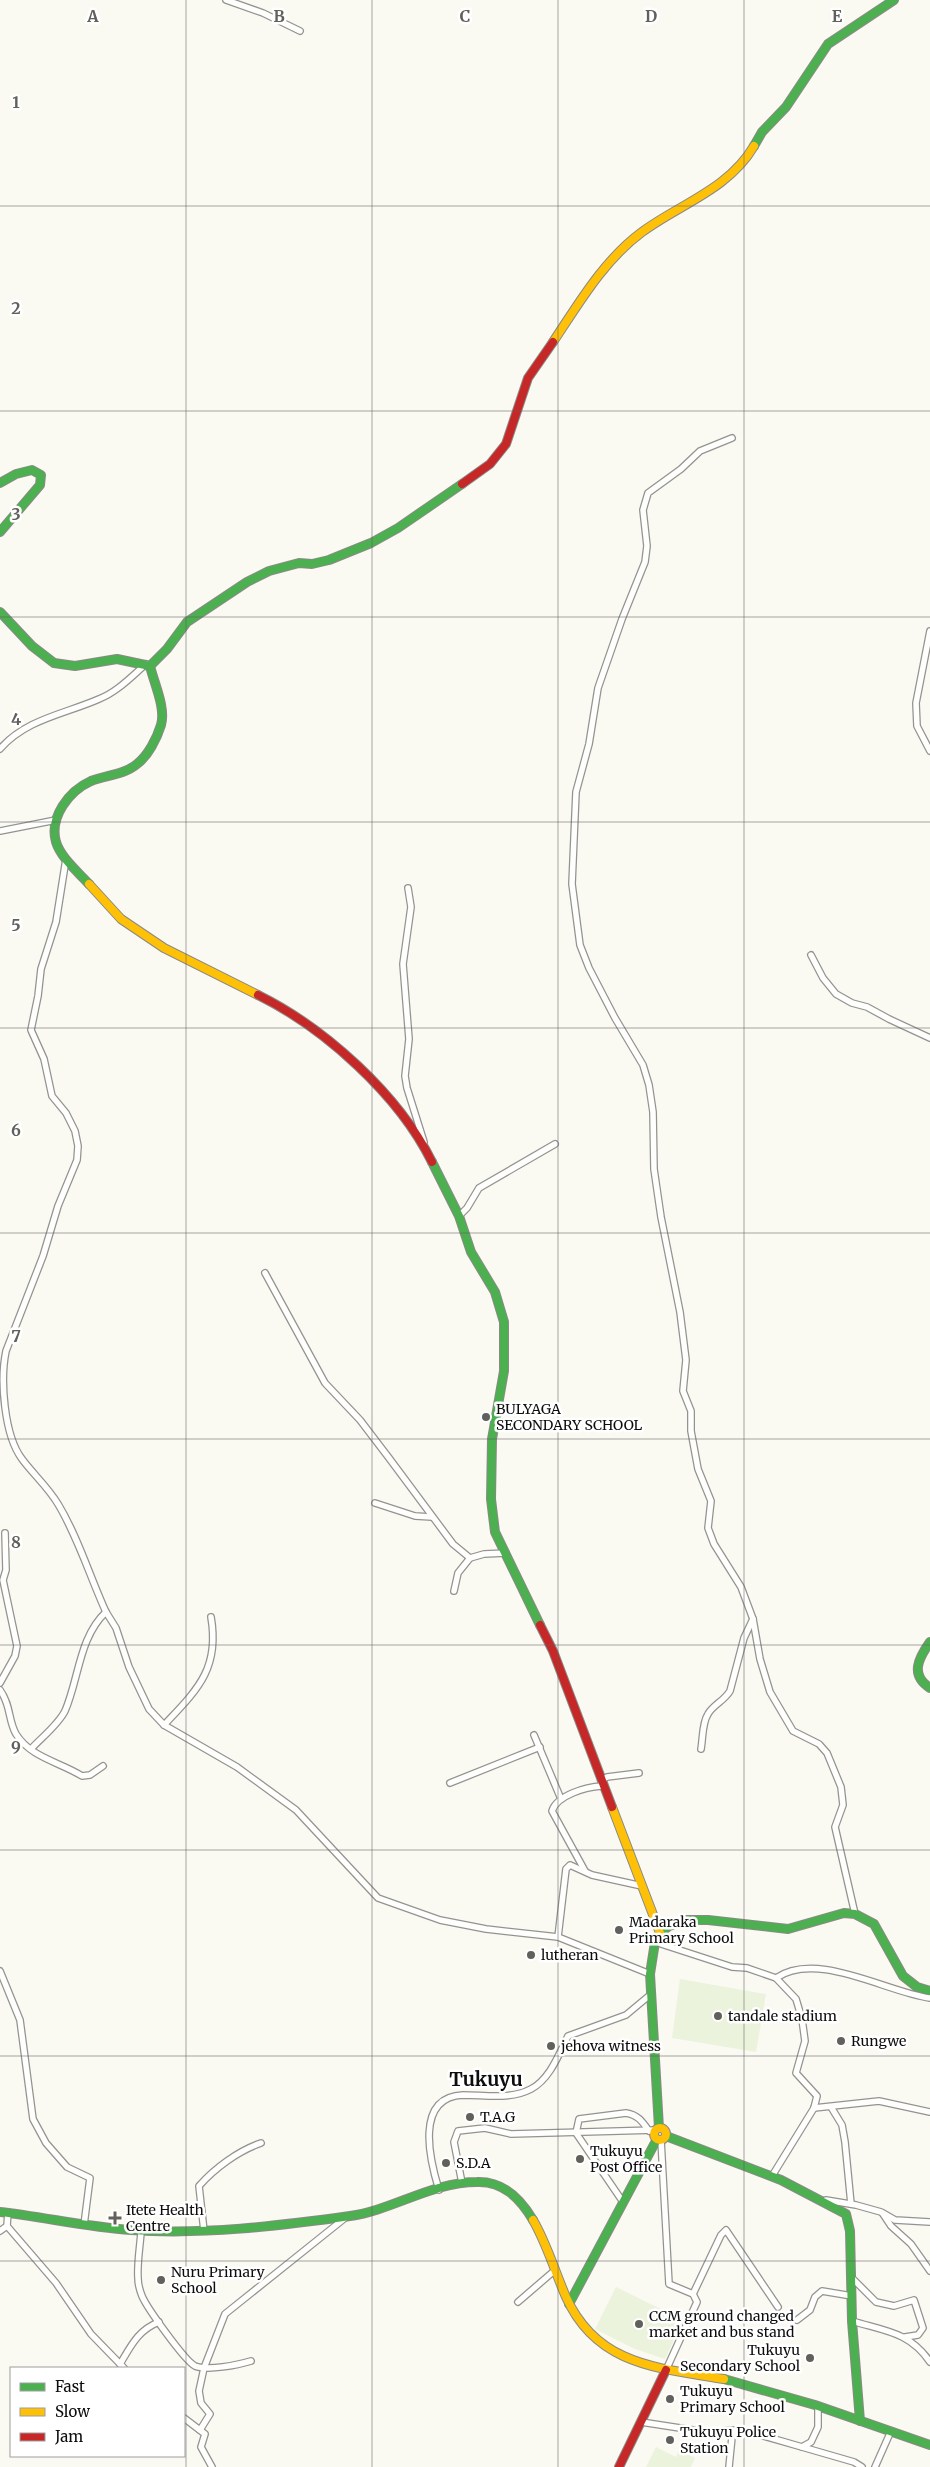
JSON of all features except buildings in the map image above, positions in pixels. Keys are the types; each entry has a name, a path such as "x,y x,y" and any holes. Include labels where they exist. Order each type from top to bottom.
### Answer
{"main road":[{"path":"148,665 167,649 187,622 247,582 269,571 299,563 312,564 330,560 371,543 398,528 490,464 506,444 528,378 600,273 642,232 698,200 744,161 762,132 786,106 828,44 894,0"},
{"path":"0,483 16,474 32,470 41,475 40,485 0,532"},
{"path":"0,612 40,653 54,663 67,666 111,659 134,660 148,665"},
{"path":"148,665 162,713 161,726 149,750 138,764 126,771 92,781 78,788 65,801 56,820 56,842 66,859 121,919 164,948 267,999 328,1039 379,1085 410,1123 426,1148 459,1216 472,1252 495,1292 504,1322 504,1371 492,1439 491,1499 495,1532 553,1651 601,1784 660,1933"},
{"path":"930,1642 917,1661 916,1672 922,1683 930,1688"},
{"path":"569,2304 658,2134 650,1974 655,1942 660,1933 669,1926 685,1920 708,1920 788,1930 844,1913 855,1914 874,1924 894,1963 904,1976 917,1987 930,1992"},
{"path":"658,2134 772,2176 824,2200 846,2214 850,2232 852,2321 860,2421"},
{"path":"4,2212 141,2232 204,2231 371,2212 462,2183 493,2183 520,2199 534,2219 569,2304 590,2336 605,2346 636,2362 666,2370 741,2383 930,2445"},
{"path":"619,2467 666,2370"}],"street":[{"path":"226,0 263,13 300,32"},
{"path":"732,438 700,451 681,469 648,493 643,510 647,546 645,562 622,619 598,688 589,744 576,792 572,884 580,945 589,968 615,1018 640,1058 649,1085 653,1112 654,1169 661,1217 680,1312 686,1360 683,1391 691,1411 691,1430 698,1469 711,1501 708,1528 714,1544 741,1587 753,1619 760,1659 770,1692 793,1731 819,1744 827,1753 841,1787 843,1805 835,1827 855,1914"},
{"path":"930,631 916,703 917,726 930,751"},
{"path":"0,749 29,726 100,699 116,690 148,665"},
{"path":"0,831 56,820"},
{"path":"66,859 56,922 41,969 31,1030 44,1059 52,1096 66,1113 75,1131 78,1146 77,1160 58,1206 43,1256 18,1315 3,1366 11,1441 21,1458 58,1504 106,1612 116,1628 129,1667 149,1709 164,1725 238,1767 296,1810 327,1840 359,1879 378,1898 440,1920 486,1929 558,1938 650,1974"},
{"path":"408,888 410,907 403,964 409,1039 405,1076 426,1148"},
{"path":"810,955 823,978 836,994 930,1038"},
{"path":"459,1216 467,1208 479,1188 555,1144"},
{"path":"265,1273 325,1383 378,1443 453,1544 470,1558"},
{"path":"375,1503 415,1516 432,1517"},
{"path":"0,1683 15,1656 18,1646 2,1580 6,1570 5,1533"},
{"path":"454,1591 458,1573 470,1558 484,1554 506,1553"},
{"path":"31,1749 63,1714 74,1688 87,1638 95,1622 106,1612"},
{"path":"164,1725 188,1699 208,1672 214,1643 211,1617"},
{"path":"701,1749 702,1734 708,1713 725,1699 730,1691 744,1638 753,1619"},
{"path":"0,1690 8,1700 16,1734 38,1755 82,1776 90,1775 103,1766"},
{"path":"534,1735 561,1799"},
{"path":"450,1783 540,1747"},
{"path":"585,1871 552,1811 554,1803 592,1786 601,1784 607,1777 639,1774"},
{"path":"558,1938 566,1869 570,1865 585,1871 642,1886"},
{"path":"655,1942 732,1967 747,1968 776,1978 796,1999 805,2041 796,2073 817,2096 814,2108 772,2176"},
{"path":"776,1978 786,1972 802,1970 846,1972 916,1996 930,1998"},
{"path":"0,1971 20,2020 33,2119 46,2143 67,2167 90,2178 84,2225"},
{"path":"439,2190 430,2159 430,2120 437,2108 445,2100 461,2095 486,2097 519,2094 533,2088 546,2076 568,2036 626,2014 650,1995"},
{"path":"814,2108 879,2101 930,2112"},
{"path":"831,2107 842,2125 851,2204"},
{"path":"623,2202 576,2133 580,2118 626,2113 638,2116 658,2134 668,2284 693,2294 697,2302 666,2370"},
{"path":"462,2183 454,2142 458,2131 485,2128 511,2134 658,2134"},
{"path":"204,2231 199,2186 211,2173 251,2147 261,2143"},
{"path":"824,2200 851,2204 882,2212 895,2220 930,2222"},
{"path":"4,2212 7,2226 56,2283 91,2334 122,2366 140,2333 147,2326 159,2322"},
{"path":"882,2212 891,2226 911,2244 930,2271"},
{"path":"200,2430 210,2414 201,2403 199,2391 204,2368 225,2314 346,2216"},
{"path":"0,2231 7,2226"},
{"path":"693,2294 721,2235 726,2230 778,2307"},
{"path":"141,2232 138,2278 142,2297 166,2334 193,2365 204,2368 223,2365 234,2367 251,2361"},
{"path":"518,2302 554,2271"},
{"path":"851,2277 876,2302 894,2306 914,2300 923,2328 918,2335 905,2337"},
{"path":"797,2320 810,2310 815,2297 822,2292 852,2296"},
{"path":"852,2321 905,2337 920,2347 930,2362"},
{"path":"802,2447 811,2442 818,2427 818,2407"},
{"path":"185,2419 205,2434 202,2447 212,2467"},
{"path":"640,2422 706,2432 743,2430 854,2462 862,2467"},
{"path":"729,2467 732,2437 736,2430"},
{"path":"875,2467 891,2431"}],"green space":[{"name":"tandale stadium","path":"680,1979 766,1994 756,2052 672,2038"},
{"name":"CCM ground changed market and bus stand","path":"616,2287 683,2320 665,2359 635,2349 595,2329"},
{"path":"656,2447 676,2457 679,2450 695,2458 691,2467 646,2467"}],"traffic: fast":[{"path":"754,146 762,132 786,107 828,44 894,0"},
{"path":"0,483 16,474 32,470 41,475 40,485 0,532"},
{"path":"150,666 167,649 187,622 247,582 269,571 299,563 312,564 329,560 371,543 398,528 462,484"},
{"path":"0,612 32,646 54,663 75,666 117,659 150,666 162,711 161,725 152,746 141,761 132,768 91,781 75,791 68,798 55,823 58,848 89,884"},
{"path":"432,1162 459,1216 471,1252 495,1292 504,1322 504,1371 492,1439 491,1499 495,1532 540,1625"},
{"path":"930,1642 918,1666 920,1678 930,1688"},
{"path":"659,2128 650,1974 655,1942 660,1933 669,1926 685,1920 708,1920 788,1929 844,1913 855,1914 874,1924 903,1976 917,1987 930,1991"},
{"path":"666,2136 781,2180 846,2214 850,2231 852,2321 860,2421"},
{"path":"569,2304 657,2139"},
{"path":"0,2212 98,2227 131,2230 213,2230 268,2226 350,2216 382,2208 444,2186 486,2182 495,2184 510,2192 533,2220"},
{"path":"724,2379 815,2405 930,2445"}],"traffic: slow":[{"path":"553,342 593,283 628,243 657,222 718,185 744,161 754,146"},
{"path":"89,884 121,919 164,948 258,995"},
{"path":"612,1807 660,1933"},
{"path":"660,2128 666,2134 660,2140 654,2134 660,2128"},
{"path":"533,2220 547,2248 566,2297 579,2320 595,2337 612,2350 632,2360 676,2371 724,2379"}],"traffic: jam":[{"path":"462,484 490,464 506,444 528,378 553,342"},
{"path":"258,995 309,1026 358,1066 400,1112 418,1137 432,1162"},
{"path":"540,1625 553,1651 612,1807"},
{"path":"619,2467 666,2370"}],"place":[{"name":"BULYAGA SECONDARY SCHOOL","path":"486,1417"},
{"name":"Madaraka Primary School","path":"619,1930"},
{"name":"lutheran","path":"531,1955"},
{"name":"tandale stadium","path":"718,2016"},
{"name":"Rungwe","path":"841,2041"},
{"name":"jehova witness","path":"551,2046"},
{"name":"T.A.G","path":"470,2117"},
{"name":"Tukuyu Post Office","path":"580,2159"},
{"name":"S.D.A","path":"446,2163"},
{"name":"Itete Health Centre","path":"115,2218"},
{"name":"Nuru Primary School","path":"161,2280"},
{"name":"CCM ground changed market and bus stand","path":"639,2324"},
{"name":"Tukuyu Secondary School","path":"810,2358"},
{"name":"Tukuyu Primary School","path":"670,2399"},
{"name":"Tukuyu Police Station","path":"670,2440"}],"district":[{"name":"Tukuyu","path":"486,2079"}]}
